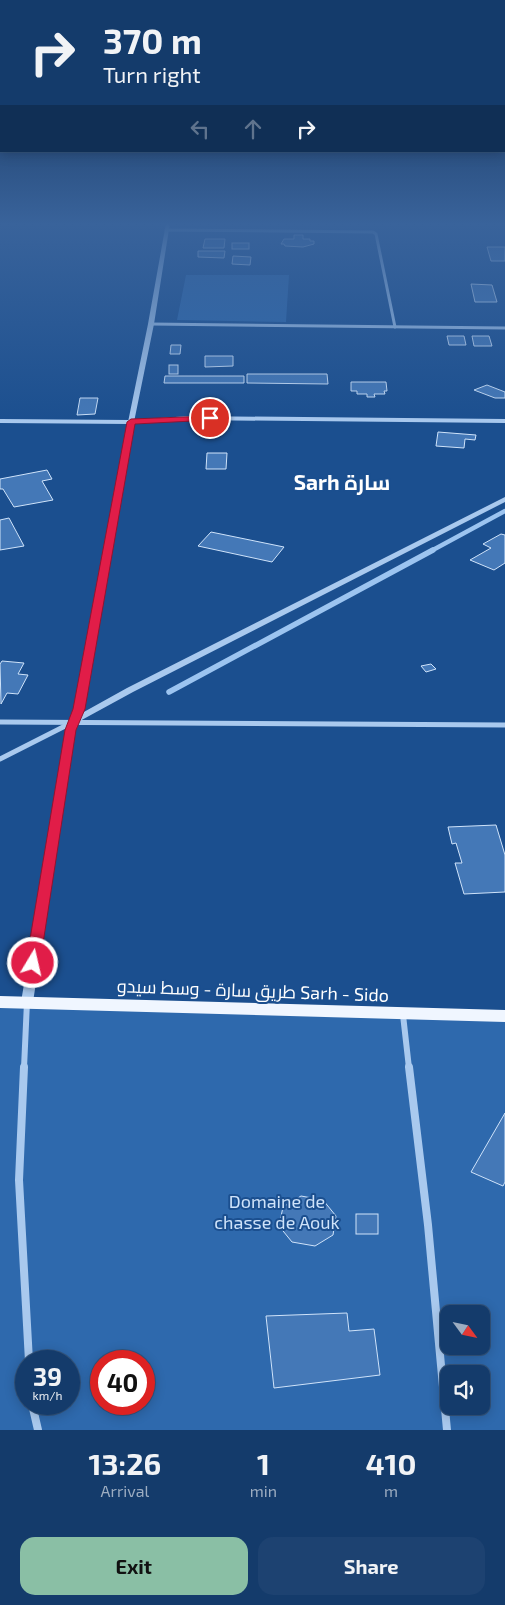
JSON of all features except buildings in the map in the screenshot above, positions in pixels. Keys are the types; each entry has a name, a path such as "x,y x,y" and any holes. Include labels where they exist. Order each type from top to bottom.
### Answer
{"main road":[{"name":"طريق سارة - وسط سيدو Sarh - Sido","path":"0,1002 403,1015 505,1016"}],"street":[{"path":"28,1350 19,1180 27,1002 71,730 79,709 157,290"},
{"path":"387,290 395,327"},
{"path":"151,324 505,328"},
{"path":"0,420 131,422 190,418 505,421"},
{"path":"0,759 505,500"},
{"path":"0,722 505,725"},
{"path":"403,1015 428,1225 447,1430"},
{"path":"35,1415 38,1430"}],"green space":[{"path":"183,290 288,290 286,322 177,320"},
{"name":"Domaine de chasse de Aouk","path":"0,1002 505,1016 505,1430 0,1430"}],"waterway":[{"path":"431,551 505,511"},
{"path":"169,692 433,550"}],"district":[{"name":"Sarh سارة","path":"342,481"}],"route":[{"path":"33,963 71,730 79,709 131,422 210,418"}]}
